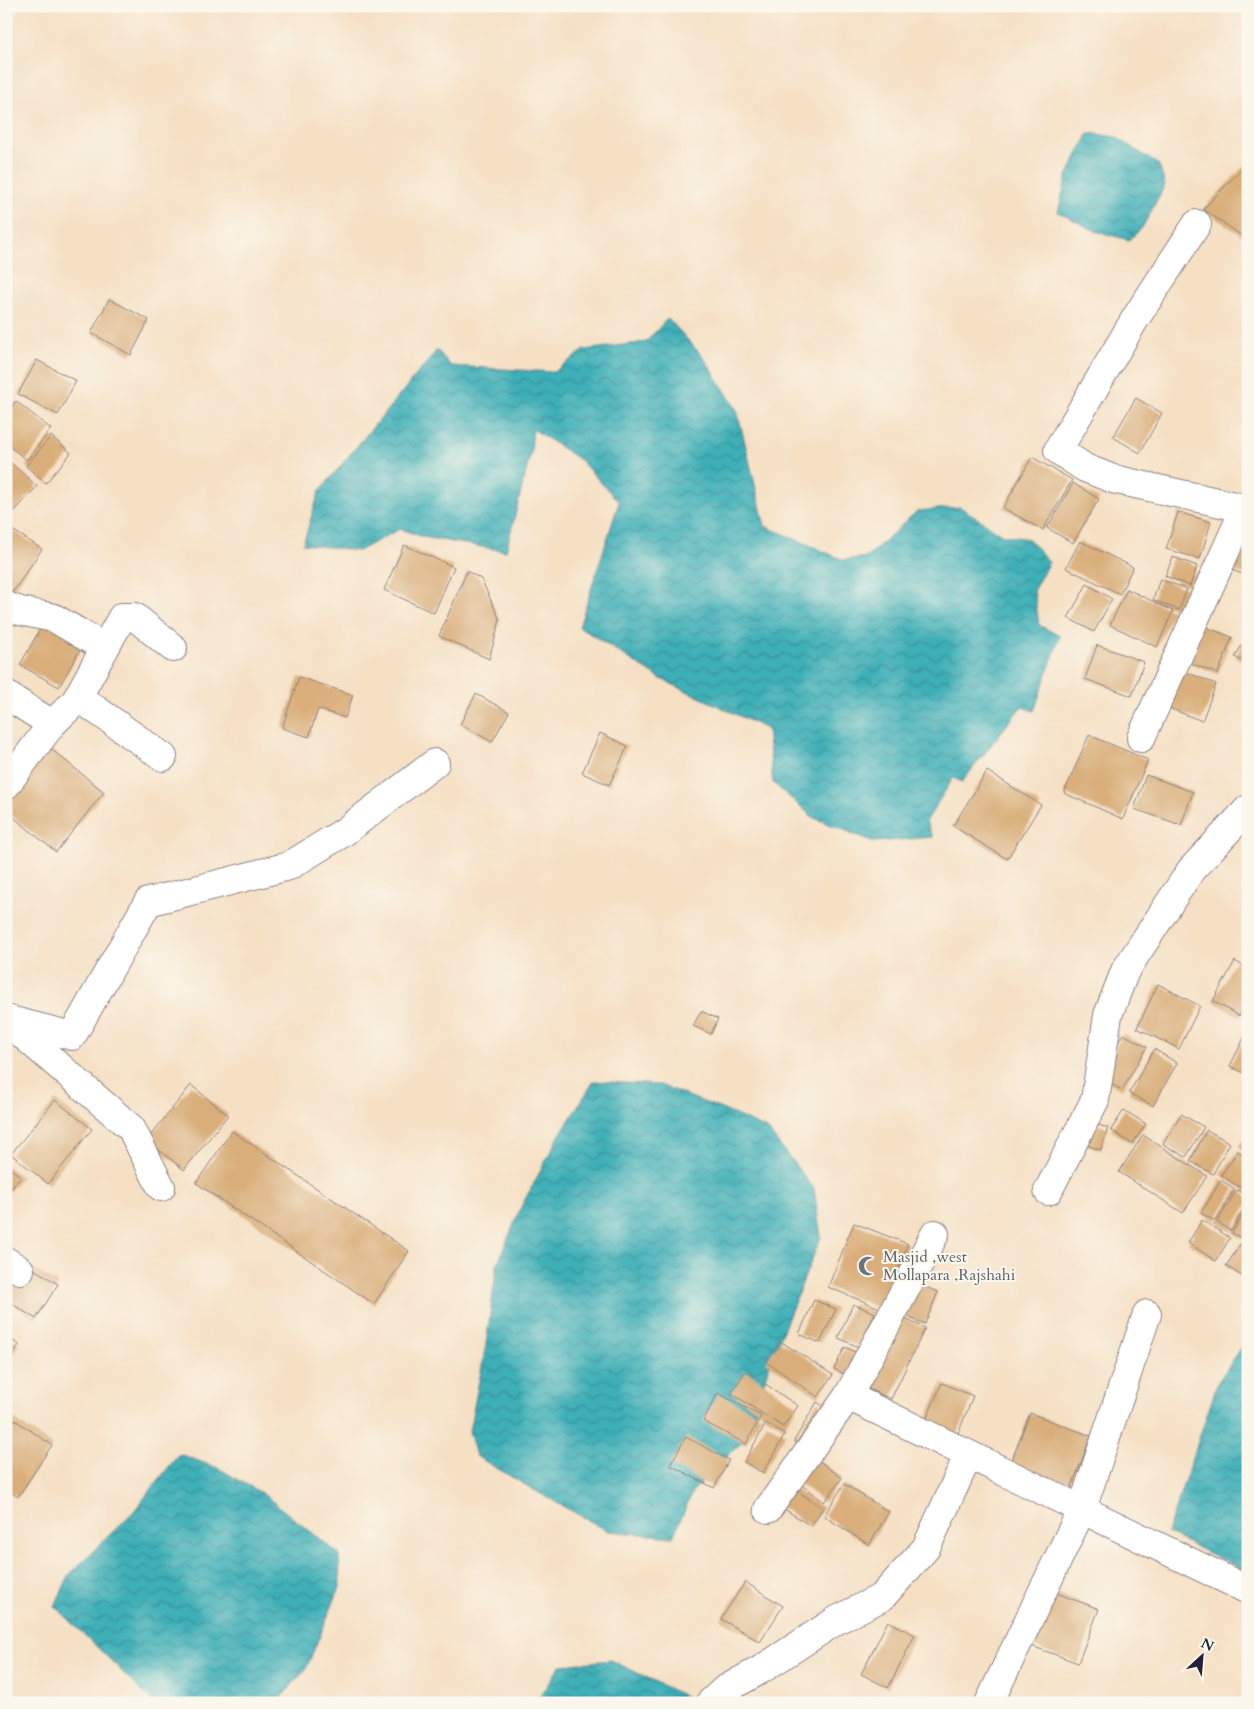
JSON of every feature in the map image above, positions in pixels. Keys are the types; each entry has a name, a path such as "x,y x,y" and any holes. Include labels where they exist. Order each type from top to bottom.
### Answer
{"street":[{"path":"1141,738 1247,508 1113,478 1085,468 1058,450 1135,320 1197,224"},
{"path":"6,606 54,618 105,648"},
{"path":"6,785 52,724 75,702 122,617 135,617 173,648"},
{"path":"6,695 52,724"},
{"path":"78,697 163,757"},
{"path":"6,1020 72,1036 148,902 289,866 344,832 435,763"},
{"path":"1048,1191 1095,1100 1108,1015 1125,972 1191,870 1248,809"},
{"path":"6,1020 131,1128 161,1187"},
{"path":"768,1509 848,1396 936,1234"},
{"path":"989,1703 1082,1509 1147,1314"},
{"path":"848,1396 968,1456 1248,1590"},
{"path":"710,1703 724,1690 762,1669 837,1620 882,1598 926,1548 968,1456"}],"water":[{"path":"1089,133 1116,137 1159,165 1165,185 1142,228 1129,240 1095,231 1058,212 1067,176"},
{"path":"668,318 704,358 737,410 765,526 844,560 867,557 917,511 960,507 1003,535 1029,539 1049,562 1034,589 1039,625 1060,636 1034,711 1021,707 962,782 953,778 926,822 933,837 874,842 814,818 773,783 767,729 661,679 579,627 619,502 580,460 533,429 531,452 506,551 423,537 400,529 358,551 303,544 319,492 437,350 451,366 554,372 584,350 646,342"},
{"path":"594,1081 660,1085 767,1129 814,1189 821,1237 769,1365 749,1435 693,1491 673,1537 608,1531 476,1456 469,1431 485,1351 497,1265 521,1207 559,1136"},
{"path":"1248,1338 1248,1572 1167,1533 1218,1382"},
{"path":"179,1454 218,1468 263,1494 339,1554 340,1587 306,1669 276,1703 154,1703 55,1606 69,1575 134,1511"},
{"path":"611,1660 699,1703 536,1703 560,1665"}],"building":[{"path":"1248,162 1248,240 1203,209"},
{"path":"109,299 149,320 131,355 91,333"},
{"path":"37,360 76,381 58,415 18,394"},
{"path":"1136,398 1162,413 1140,453 1113,437"},
{"path":"16,401 51,429 27,460 6,444 6,414"},
{"path":"51,436 71,453 46,483 26,466"},
{"path":"1032,457 1072,480 1043,530 1003,508"},
{"path":"11,463 37,486 15,511 6,504 6,469"},
{"path":"1073,483 1099,499 1073,543 1047,528"},
{"path":"1178,512 1211,522 1200,559 1166,549"},
{"path":"1248,518 1248,576 1218,565"},
{"path":"6,526 42,549 13,592 6,587"},
{"path":"1080,541 1133,567 1120,594 1066,568"},
{"path":"404,545 454,567 434,613 384,590"},
{"path":"1173,557 1197,566 1190,586 1165,576"},
{"path":"467,571 481,579 500,620 489,659 439,636"},
{"path":"1160,579 1187,589 1179,610 1153,600"},
{"path":"1087,584 1112,599 1094,632 1068,618"},
{"path":"1127,589 1173,611 1157,647 1110,625"},
{"path":"1182,618 1232,637 1218,674 1167,654"},
{"path":"44,622 83,645 59,687 20,665"},
{"path":"1248,635 1248,664 1235,657"},
{"path":"1097,645 1144,662 1132,696 1085,679"},
{"path":"1166,664 1216,684 1202,721 1151,701"},
{"path":"299,677 353,695 345,718 318,709 309,737 282,728"},
{"path":"476,694 509,712 492,742 460,724"},
{"path":"600,733 628,746 609,785 582,773"},
{"path":"1089,735 1148,760 1123,819 1064,793"},
{"path":"40,740 104,792 56,852 6,811 6,782"},
{"path":"987,771 1041,805 1007,859 953,826"},
{"path":"1146,775 1193,792 1181,825 1134,809"},
{"path":"1235,961 1248,969 1248,1002 1239,1016 1213,1001"},
{"path":"1158,984 1200,1006 1179,1049 1137,1028"},
{"path":"701,1011 718,1019 711,1034 693,1026"},
{"path":"1248,1030 1248,1075 1230,1066"},
{"path":"1123,1034 1147,1047 1122,1090 1098,1077"},
{"path":"1154,1049 1177,1063 1153,1106 1129,1093"},
{"path":"191,1085 228,1115 184,1170 147,1140"},
{"path":"55,1100 92,1129 48,1184 11,1154"},
{"path":"1124,1110 1146,1124 1132,1144 1111,1130"},
{"path":"1181,1114 1204,1127 1186,1157 1163,1144"},
{"path":"1083,1120 1108,1128 1101,1150 1077,1142"},
{"path":"1207,1130 1230,1143 1213,1174 1190,1161"},
{"path":"232,1131 409,1251 374,1304 196,1183"},
{"path":"1248,1134 1248,1151 1239,1145"},
{"path":"1143,1135 1207,1176 1183,1213 1119,1172"},
{"path":"1238,1151 1248,1158 1248,1193 1221,1175"},
{"path":"6,1165 21,1177 6,1195"},
{"path":"1221,1180 1235,1189 1215,1221 1201,1213"},
{"path":"1237,1190 1248,1196 1248,1203 1231,1231 1217,1222"},
{"path":"1248,1207 1248,1238 1246,1241 1232,1233"},
{"path":"1202,1220 1230,1238 1216,1261 1188,1243"},
{"name":"Masjid ,west Mollapara ,Rajshahi","path":"854,1223 908,1244 882,1309 828,1287"},
{"path":"1241,1243 1248,1247 1248,1280 1226,1266"},
{"path":"16,1258 58,1284 36,1319 6,1300 6,1273"},
{"path":"908,1280 938,1292 925,1324 895,1312"},
{"path":"814,1300 836,1309 820,1343 799,1334"},
{"path":"853,1304 875,1313 859,1347 838,1338"},
{"path":"894,1314 925,1328 891,1399 860,1385"},
{"path":"6,1336 19,1345 6,1364"},
{"path":"780,1341 833,1375 818,1397 766,1362"},
{"path":"845,1347 860,1354 848,1376 834,1369"},
{"path":"746,1371 798,1406 783,1427 731,1393"},
{"path":"942,1383 973,1396 957,1436 925,1422"},
{"path":"718,1393 761,1416 746,1444 703,1421"},
{"path":"817,1402 836,1414 813,1453 794,1441"},
{"path":"1030,1413 1091,1436 1070,1491 1009,1467"},
{"path":"6,1414 52,1445 18,1497 6,1489"},
{"path":"766,1423 785,1434 763,1473 744,1462"},
{"path":"686,1437 729,1460 714,1488 670,1465"},
{"path":"805,1450 842,1478 824,1502 787,1474"},
{"path":"785,1483 823,1508 811,1526 773,1502"},
{"path":"844,1484 889,1512 869,1545 824,1516"},
{"path":"745,1582 783,1606 760,1642 721,1619"},
{"path":"1038,1586 1099,1609 1078,1663 1018,1641"},
{"path":"888,1621 915,1635 888,1688 861,1674"}],"place":[{"name":"Masjid ,west Mollapara ,Rajshahi","path":"868,1266"}]}
